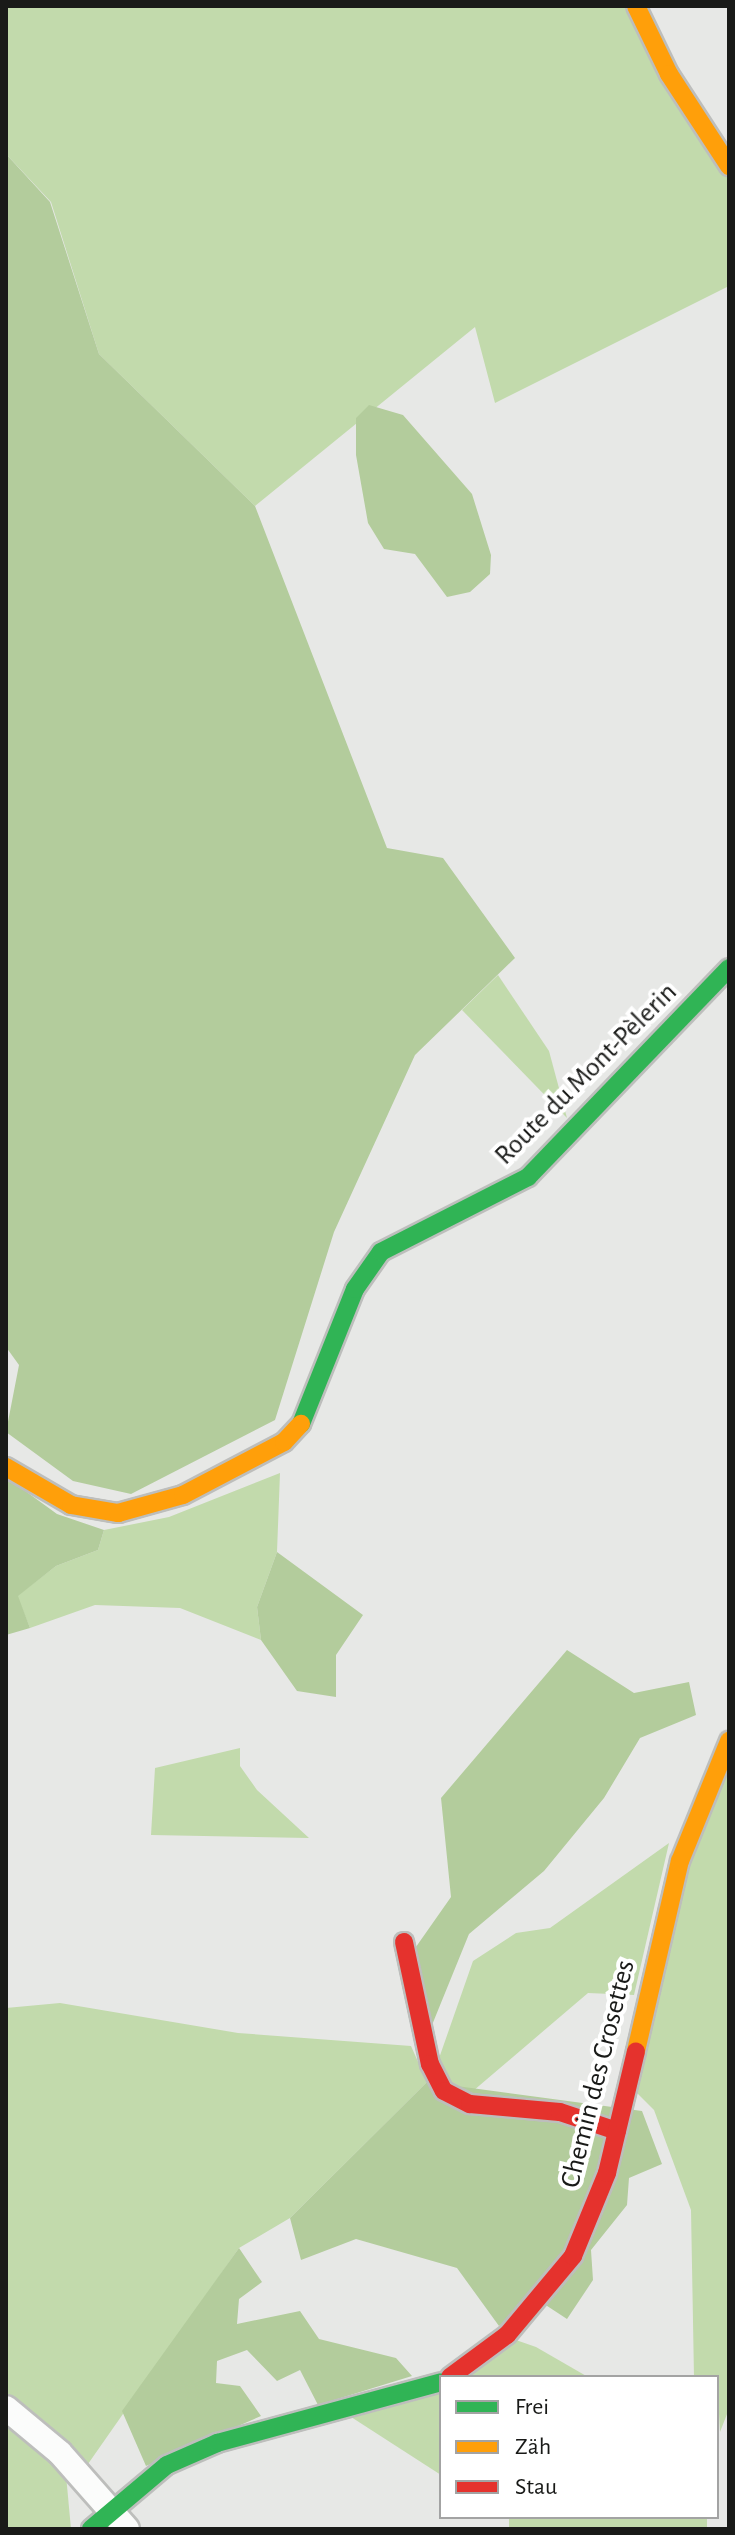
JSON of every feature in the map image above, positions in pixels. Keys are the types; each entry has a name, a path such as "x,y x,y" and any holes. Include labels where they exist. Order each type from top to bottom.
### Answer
{"street":[{"path":"636,6 669,74 729,166"},
{"name":"Route du Mont-Pèlerin","path":"6,1467 71,1505 118,1513 183,1495 272,1451 307,1417 355,1289 381,1252 528,1177 729,968"},
{"name":"Chemin des Crosettes","path":"453,2375 507,2335 573,2256 617,2131 680,1861 729,1741"},
{"path":"404,1942 430,2064 444,2091 470,2104 560,2112 617,2131"},
{"path":"91,2529 111,2507 167,2465 217,2443 439,2383"},
{"path":"6,2408 111,2507 127,2529"}],"green space":[{"path":"6,6 630,6 729,176 729,286 495,403 475,327 255,506 99,354 51,202 6,154"},
{"path":"6,154 50,202 99,354 255,506 387,848 443,858 515,958 415,1055 334,1232 275,1420 131,1494 73,1481 6,1432 19,1365 6,1347"},
{"path":"369,405 403,415 472,494 491,555 490,574 470,592 447,597 415,554 384,549 368,523 356,455 356,418"},
{"path":"498,975 549,1051 567,1118 462,1010"},
{"path":"280,1473 277,1552 257,1607 261,1640 180,1608 95,1605 30,1628 17,1596 56,1566 98,1550 104,1530 169,1517"},
{"path":"6,1477 57,1514 104,1530 98,1550 56,1566 18,1596 30,1628 6,1635"},
{"path":"277,1552 363,1615 336,1655 336,1697 297,1691 261,1640 257,1607"},
{"path":"567,1650 634,1693 689,1682 696,1715 640,1738 604,1798 544,1871 469,1934 432,2025 411,1954 451,1897 441,1798"},
{"path":"240,1748 240,1766 257,1790 309,1838 151,1835 155,1768"},
{"path":"729,1767 729,2409 720,2432 719,2375 694,2375 691,2210 654,2110 636,2092 684,1876"},
{"path":"669,1843 634,1995 588,1993 473,2091 449,2084 437,2064 473,1961 516,1933 550,1928"},
{"path":"60,2003 238,2033 411,2046 427,2082 290,2218 239,2248 88,2464 6,2397 6,2008"},
{"path":"427,2082 642,2111 662,2164 629,2178 627,2205 591,2250 593,2280 567,2319 535,2298 499,2326 457,2268 356,2239 301,2260 290,2218"},
{"path":"239,2248 262,2282 239,2299 237,2324 300,2311 319,2339 396,2358 412,2376 318,2405 300,2370 277,2381 247,2350 217,2361 216,2383 240,2386 261,2416 146,2466 122,2411"},
{"path":"513,2339 536,2347 585,2375 471,2375"},
{"path":"439,2392 439,2474 348,2415"},
{"path":"6,2421 66,2475 71,2529 6,2529"},
{"path":"509,2519 707,2519 707,2529 509,2529"}],"traffic: fast":[{"path":"301,1424 355,1289 381,1252 528,1177 729,968"},
{"path":"91,2529 167,2465 217,2443 439,2383"}],"traffic: slow":[{"path":"636,6 669,74 729,166"},
{"path":"6,1467 71,1505 118,1513 183,1495 284,1442 301,1424"},
{"path":"636,2051 680,1861 729,1741"}],"traffic: jam":[{"path":"404,1942 430,2064 444,2091 470,2104 560,2112 617,2131"},
{"path":"453,2375 507,2335 573,2256 607,2173 636,2051"}]}
